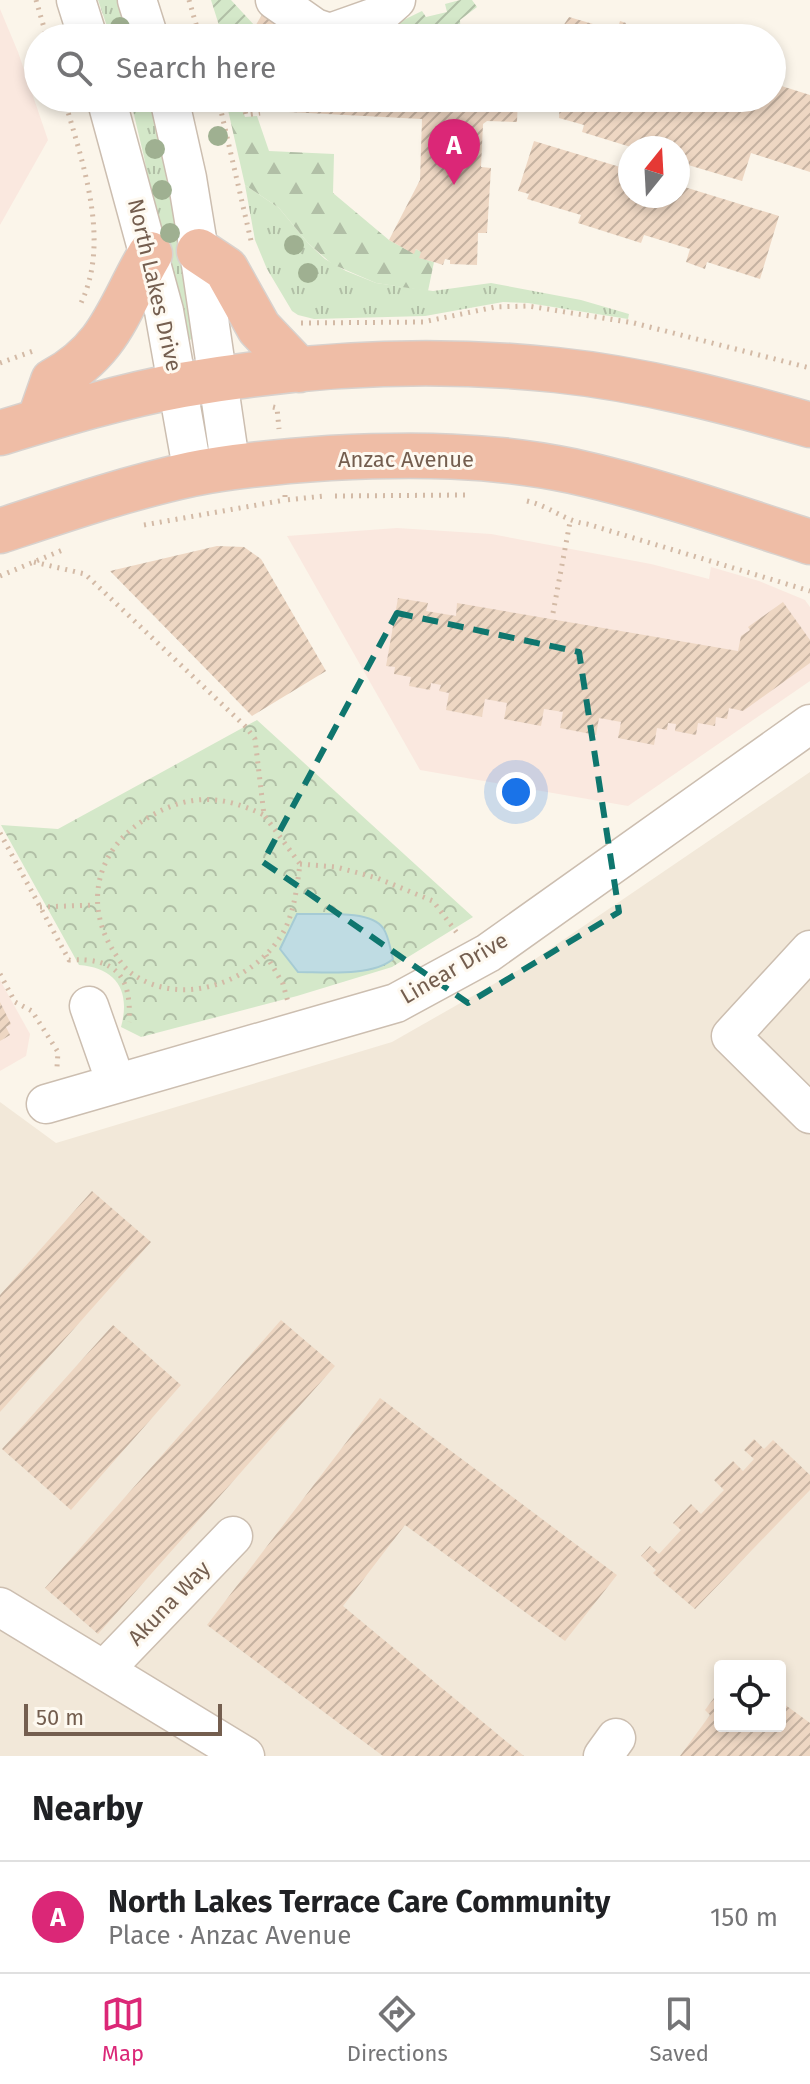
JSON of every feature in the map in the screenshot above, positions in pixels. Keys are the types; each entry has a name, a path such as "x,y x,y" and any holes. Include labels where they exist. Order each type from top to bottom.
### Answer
{"highway":[{"path":"199,251 226,269 259,328 299,370"},
{"path":"19,427 53,381 77,368 97,348 150,254"},
{"path":"19,427 198,383 299,370 428,364 556,370 680,390 810,425"},
{"name":"Anzac Avenue","path":"0,531 96,499 212,471 282,461 389,455 459,456 570,471 685,500 810,542"}],"street":[{"path":"76,0 84,24"},
{"path":"275,0 309,24"},
{"path":"359,24 378,16 396,0"},
{"path":"139,1 145,24"},
{"name":"North Lakes Drive","path":"110,112 150,254 198,383"},
{"name":"North Lakes Drive","path":"172,112 199,251 198,383 212,471"},
{"name":"Linear Drive","path":"46,1088 116,1083 396,1003 488,953 810,724"},
{"path":"810,950 731,1036 810,1114"},
{"path":"89,1006 116,1083"},
{"name":"Akuna Way","path":"104,1670 233,1536"},
{"path":"0,1607 245,1756"}],"path":[{"path":"36,0 43,24"},
{"path":"189,0 196,24"},
{"path":"68,112 88,181 93,235 90,277 74,317"},
{"path":"222,112 244,216 256,255"},
{"path":"245,112 246,115 260,113"},
{"path":"293,319 310,324 423,322 495,307 528,306 634,323 810,368"},
{"path":"0,363 43,346"},
{"path":"136,526 285,499 354,495 475,495"},
{"path":"515,500 548,507 570,522 587,524 810,591"},
{"path":"553,613 570,522"},
{"path":"0,576 71,546"},
{"path":"34,562 85,574 246,727 255,739 264,815 300,864 293,910 266,955 224,982 186,991 161,988 133,975 107,941 95,905 109,854 122,838 139,823 164,809 189,802 220,798 264,815"},
{"path":"0,833 69,960 88,959 105,963 125,979 130,1000 128,1032"},
{"path":"300,864 336,867 377,878 433,901 457,933"},
{"path":"40,907 95,905"},
{"path":"446,940 469,925"},
{"path":"266,955 283,984 288,1002"},
{"path":"0,974 15,1002 32,1011 58,1052 57,1067 46,1088"},
{"path":"125,979 133,975"},
{"path":"273,1006 302,998"}],"highlighted area":[{"path":"397,613 579,652 619,912 468,1003 263,862"}],"shaded area":[{"path":"0,9 24,70 24,112 38,112 48,140 0,225"},
{"path":"397,528 491,534 651,564 709,579 711,567 759,581 805,600 810,607 810,681 628,806 420,770 287,536"},
{"path":"810,772 810,1756 0,1756 0,1102 56,1143 392,1042 522,968"},
{"path":"0,980 30,1034 26,1056 0,1071"}],"green space":[{"path":"98,0 123,0 131,24 106,24"},
{"path":"211,0 231,0 253,24 219,24"},
{"path":"472,0 477,7 460,20 460,24 395,24 422,11 426,17 447,12 445,4"},
{"path":"133,112 157,112 195,336 190,340 186,340 166,274"},
{"path":"228,112 243,112 245,117 257,116 269,151 334,154 333,193 389,240 413,253 416,249 421,252 420,258 434,262 428,291 376,283 332,264 308,243 279,208 245,185"},
{"path":"245,185 279,208 325,259 376,283 433,291 491,283 581,300 629,314 628,319 503,302 425,316 314,319 298,315 292,311 267,269 255,240"},
{"path":"257,720 473,917 392,967 297,996 141,1037 121,1027 124,1002 118,983 103,971 79,965 1,825 58,829"}],"water":[{"path":"297,914 356,915 377,922 387,935 393,959 384,965 361,971 298,972 280,949"}],"building":[{"path":"266,8 291,24 256,24"},
{"path":"569,17 593,24 564,24"},
{"path":"786,87 810,95 810,172 751,153 742,181 690,166 690,136 618,136 618,143 582,132 584,125 559,118 559,112 786,112"},
{"path":"288,112 517,112 517,122 487,121 483,124 481,167 491,168 487,233 478,233 477,265 450,264 450,260 445,259 443,265 419,258 421,252 416,249 414,254 389,240 420,180 422,119"},
{"path":"534,141 618,166 618,208 690,208 690,189 779,216 760,279 707,262 705,269 686,262 690,249 644,235 641,243 578,223 581,215 527,199 529,194 518,191"},
{"path":"217,546 244,547 261,559 326,671 252,716 110,571"},
{"path":"398,598 428,603 426,611 456,616 457,603 738,651 741,636 750,630 748,627 783,602 810,640 810,663 743,711 729,708 727,719 716,717 715,726 698,723 696,735 675,731 676,724 668,723 667,730 657,728 654,745 618,738 621,722 599,718 596,735 560,728 563,712 544,709 541,726 504,719 507,703 485,699 482,717 446,710 449,693 439,691 441,685 431,683 430,690 409,686 411,677 394,674 395,667 386,666"},
{"path":"0,1002 11,1024 6,1027 10,1035 0,1041"},
{"path":"92,1191 151,1242 0,1412 0,1295"},
{"path":"281,1320 335,1366 98,1634 45,1588"},
{"path":"113,1325 181,1385 71,1510 2,1449"},
{"path":"380,1398 617,1575 565,1641 405,1525 343,1606 524,1756 383,1756 207,1625"},
{"path":"754,1439 764,1449 773,1440 810,1475 810,1490 695,1609 653,1573 656,1570 641,1556 650,1546 659,1554 681,1530 673,1523 691,1504 701,1514 724,1490 714,1480 733,1461 743,1471 754,1459 744,1450"},
{"path":"714,1698 714,1732 786,1732 786,1705 810,1723 810,1756 680,1756 710,1715 705,1710"}],"place":[{"name":"North Lakes Terrace Care Community","path":"454,185"}]}
